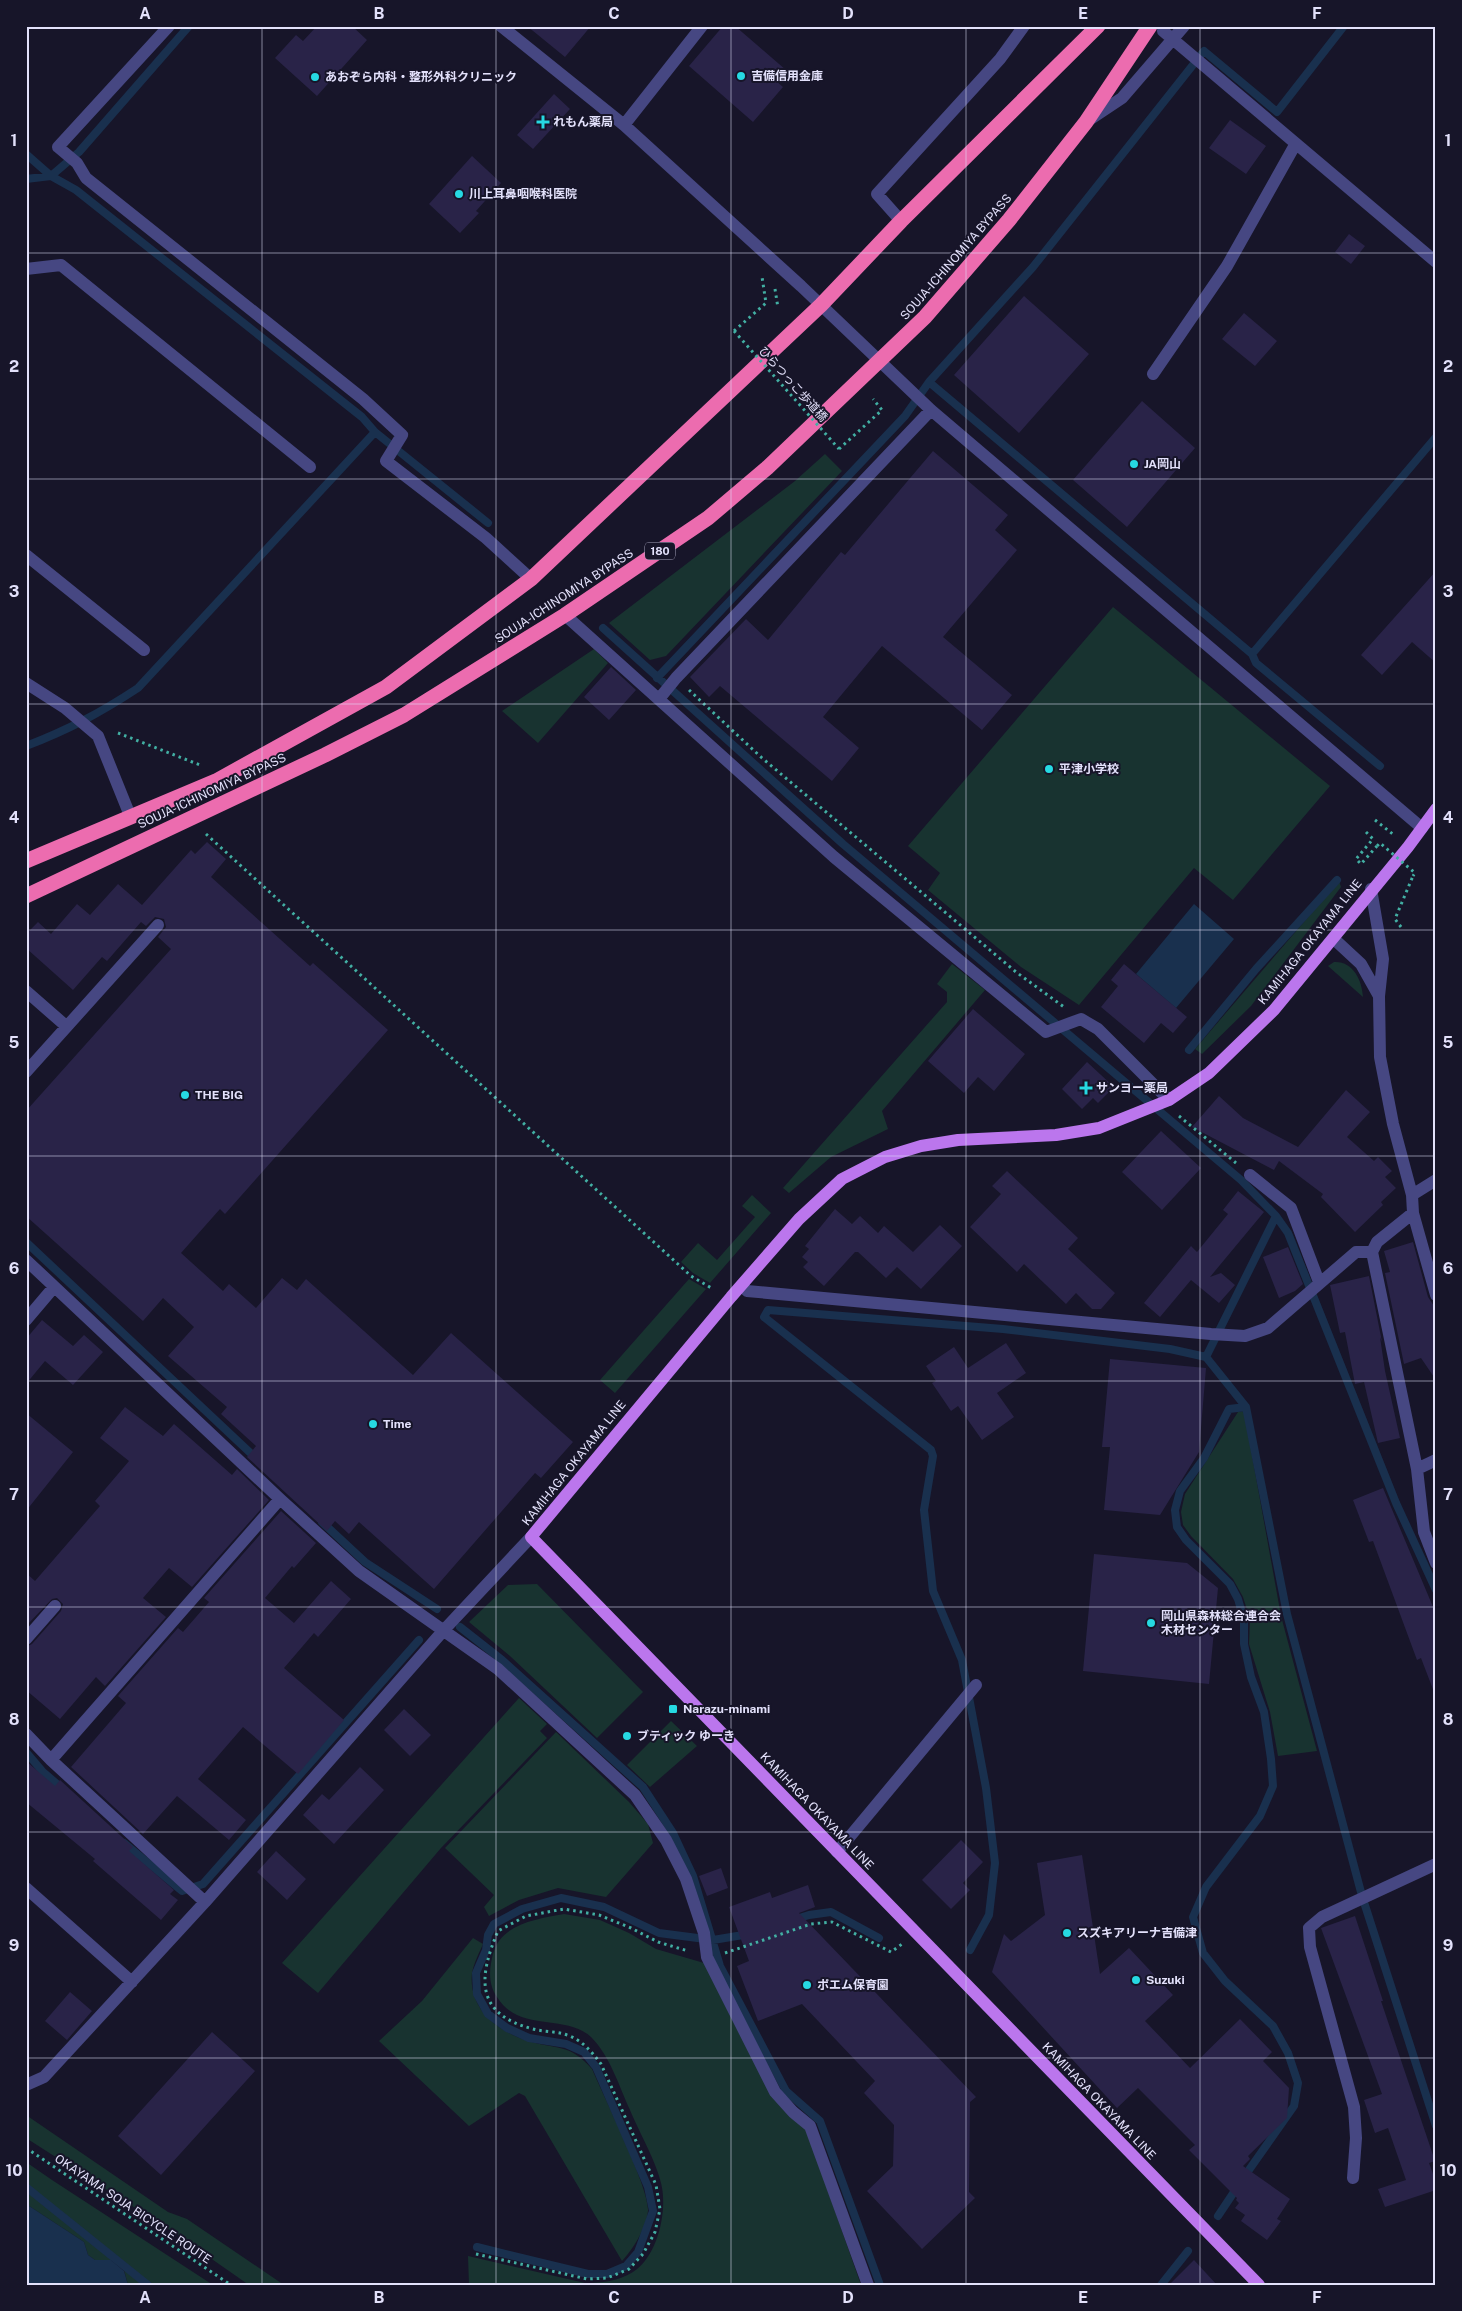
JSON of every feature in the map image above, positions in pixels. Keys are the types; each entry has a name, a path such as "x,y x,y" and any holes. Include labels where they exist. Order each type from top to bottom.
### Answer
{"highway":[{"name":"SOUJA-ICHINOMIYA BYPASS","path":"26,861 216,781 386,687 531,579 821,305 901,221 1098,26"},
{"name":"SOUJA-ICHINOMIYA BYPASS","path":"26,896 317,759 404,714 565,615 708,518 767,468 925,317 1010,220 1156,29"}],"main road":[{"name":"KAMIHAGA OKAYAMA LINE","path":"1259,2285 531,1537 799,1219 842,1179 885,1157 922,1146 958,1140 1056,1135 1099,1128 1166,1101 1209,1073 1268,1016 1334,939 1371,889 1408,847 1436,809"}],"street":[{"path":"169,26 58,147 77,163 86,178 363,399 402,435 386,460 486,538 531,579"},
{"path":"501,26 624,125 801,286 929,408 1422,828"},
{"path":"624,125 702,26"},
{"path":"901,221 877,194 1000,60 1024,26"},
{"path":"1086,122 1122,98 1184,26"},
{"path":"1156,29 1173,40 1202,64 1295,145 1436,262"},
{"path":"1153,374 1227,266 1295,145"},
{"path":"26,269 61,265 310,467"},
{"path":"662,696 929,408"},
{"path":"26,555 144,650"},
{"path":"565,615 662,696 841,863 1046,1032 1076,1020 1098,1029 1166,1101"},
{"path":"26,682 65,708 98,736 131,818"},
{"path":"1371,889 1383,959 1379,996 1380,1056 1393,1124 1412,1195 1413,1213 1436,1295"},
{"path":"26,1072 158,925"},
{"path":"1334,939 1361,964 1379,996"},
{"path":"26,991 66,1026"},
{"path":"1250,1175 1291,1208 1313,1287"},
{"path":"1412,1195 1436,1180"},
{"path":"1413,1213 1377,1242 1372,1252 1417,1469 1424,1532 1436,1563"},
{"path":"742,1285 747,1291 1245,1336 1268,1328 1313,1287 1356,1252 1372,1252"},
{"path":"26,1260 359,1571 498,1669 635,1795 666,1840 686,1880 706,1945 775,2092 793,2112 810,2126 868,2285"},
{"path":"26,1320 54,1287"},
{"path":"1417,1469 1436,1460"},
{"path":"51,1760 280,1499"},
{"path":"26,2085 44,2077 132,1982 201,1899 443,1631 531,1537"},
{"path":"26,1639 55,1606"},
{"path":"837,1852 976,1685"},
{"path":"26,1734 51,1760 201,1899"},
{"path":"1353,2178 1356,2138 1354,2107 1310,1948 1309,1928 1322,1917 1436,1864"},
{"path":"26,1888 132,1982"}],"path":[{"name":"ひらつっこ歩道橋","path":"767,280 762,275 766,303 734,331 839,449 882,410 873,399"},
{"path":"772,285 777,291 778,308"},
{"path":"675,680 762,758 1016,972 1076,1020"},
{"path":"110,730 201,766"},
{"path":"1366,832 1373,840 1356,859 1362,864 1380,843 1415,873 1397,914"},
{"path":"206,834 691,1276 713,1289"},
{"path":"1166,1101 1178,1114 1250,1175"},
{"path":"476,2254 587,2279 607,2278 629,2269 643,2254 655,2232 660,2209 656,2184 601,2064 588,2047 567,2035 534,2029 508,2020 495,2009 486,1991 485,1970 498,1931 526,1916 564,1909 599,1915 658,1942 706,1945"},
{"path":"725,1953 811,1924 832,1922 891,1952 902,1944 913,1930"},
{"name":"OKAYAMA SOJA BICYCLE ROUTE","path":"26,2148 231,2285"}],"green space":[{"path":"825,454 842,471 666,656 650,660 609,623 795,481"},
{"path":"1113,607 1330,786 1233,900 1194,868 1079,1005 1021,967 928,890 940,873 908,846"},
{"path":"594,649 608,663 538,743 502,711"},
{"path":"1339,881 1341,887 1251,1006 1202,1054 1195,1049"},
{"path":"1334,962 1351,968 1361,984 1363,997 1328,966"},
{"path":"952,964 985,990 882,1111 888,1129 831,1157 789,1193 783,1188 947,1002 947,992 937,984"},
{"path":"752,1195 771,1213 710,1283 693,1273 681,1262 698,1243 717,1260 755,1217 742,1206"},
{"path":"689,1279 706,1289 615,1393 600,1380"},
{"path":"1244,1411 1281,1616 1317,1751 1278,1756 1270,1712 1249,1644 1250,1619 1243,1597 1233,1579 1191,1536 1183,1525 1181,1512 1185,1494 1238,1412"},
{"path":"537,1584 643,1692 597,1738 510,1656 469,1622 508,1585"},
{"path":"519,1698 547,1724 540,1731 547,1738 441,1848 318,1993 282,1963"},
{"path":"671,1721 697,1746 650,1787 627,1765"},
{"path":"556,1732 629,1802 648,1824 653,1843 606,1897 558,1888 519,1900 489,1916 484,1907 494,1895 445,1848"},
{"path":"564,1914 600,1920 629,1933 656,1949 704,1963 773,2094 805,2126 861,2285 469,2285 468,2256 585,2283 616,2279 628,2275 642,2265 655,2244 659,2232 662,2219 663,2194 659,2174 604,2053 591,2037 580,2030 517,2015 506,2008 492,1987 490,1971 493,1954 497,1944 504,1935 522,1924"},
{"path":"473,1938 483,1944 473,1969 472,1986 480,2007 487,2016 517,2037 570,2051 592,2069 634,2163 647,2200 648,2211 645,2225 635,2245 622,2261 525,2096 519,2093 469,2126 379,2041 422,2001"},
{"path":"26,2115 168,2212 187,2219 284,2285 249,2285 173,2232 26,2138"},
{"path":"26,2162 213,2285 128,2285 124,2270 111,2260 95,2260 88,2255 84,2242 26,2204"}],"water":[{"path":"1194,904 1234,939 1176,1008 1136,974"},
{"path":"26,2204 84,2242 88,2255 95,2260 111,2260 124,2271 128,2285 26,2285"}],"building":[{"name":"あおぞら内科・整形外科クリニック","path":"317,26 352,26 367,40 317,96 275,58 296,35 303,41"},
{"path":"527,26 591,26 565,57"},
{"name":"吉備信用金庫","path":"723,26 735,26 786,70 776,81 783,87 753,122 689,66"},
{"name":"れもん薬局","path":"554,94 570,109 533,149 517,135"},
{"path":"1230,120 1266,146 1246,174 1209,148"},
{"name":"川上耳鼻咽喉科医院","path":"472,156 501,183 476,211 479,213 460,233 429,204"},
{"path":"1349,234 1365,246 1351,264 1335,252"},
{"path":"1024,296 1089,354 1019,433 954,375"},
{"path":"1244,313 1277,341 1255,366 1222,339"},
{"name":"JA岡山","path":"1142,401 1195,448 1127,527 1073,480"},
{"path":"933,451 1008,515 995,530 1017,550 943,637 1012,695 982,730 882,646 823,717 859,748 832,781 720,686 709,697 690,677 746,619 768,640 841,552 845,555"},
{"path":"1436,571 1436,663 1412,642 1382,675 1361,655"},
{"path":"611,667 636,690 609,720 584,697"},
{"path":"207,842 226,859 211,877 310,966 313,963 388,1030 225,1214 220,1209 181,1253 223,1291 229,1284 256,1308 282,1278 297,1290 306,1279 413,1375 451,1333 573,1442 541,1478 535,1473 434,1589 359,1522 349,1534 335,1521 327,1531 247,1457 256,1446 221,1414 227,1407 168,1356 194,1327 163,1298 143,1321 26,1216 26,1111 171,949 158,937 166,927 164,919 155,917 146,926 141,922 107,961 102,957 73,990 26,948 26,934 38,922 51,934 77,904 90,915 118,884 142,905 191,850 195,854"},
{"path":"1124,964 1187,1017 1173,1033 1161,1023 1144,1043 1101,1007 1118,986 1111,980"},
{"path":"973,1009 1025,1054 994,1091 978,1077 964,1093 928,1061"},
{"path":"1087,1062 1114,1087 1098,1103 1093,1098 1082,1109 1062,1089"},
{"path":"1346,1090 1370,1112 1347,1137 1374,1161 1378,1157 1392,1171 1385,1177 1396,1188 1381,1202 1383,1205 1355,1232 1321,1197 1323,1194 1279,1161 1274,1170 1192,1127 1219,1096 1243,1118 1298,1147"},
{"path":"1161,1131 1201,1168 1162,1210 1122,1172"},
{"path":"1007,1171 1078,1238 1068,1249 1115,1293 1101,1309 1092,1309 1076,1293 1066,1304 1024,1264 1017,1272 970,1227 1001,1194 992,1186"},
{"path":"1238,1191 1264,1212 1210,1277 1221,1273 1235,1285 1219,1303 1191,1280 1160,1317 1144,1303 1191,1246 1197,1252 1228,1214 1223,1210"},
{"path":"835,1209 852,1224 860,1216 878,1233 884,1226 913,1252 940,1225 962,1246 921,1289 897,1267 886,1278 858,1252 855,1252 824,1286 803,1267 808,1262 802,1257 809,1249 805,1246"},
{"path":"1413,1242 1428,1297 1436,1309 1436,1380 1421,1358 1404,1364 1385,1273 1390,1272 1384,1251"},
{"path":"1288,1247 1303,1284 1295,1291 1279,1298 1263,1257"},
{"path":"1369,1276 1382,1342 1380,1337 1385,1371 1400,1438 1378,1443 1364,1382 1355,1384 1345,1332 1340,1333 1330,1285"},
{"path":"42,1320 73,1346 84,1335 103,1352 73,1385 45,1361 26,1384 26,1339"},
{"path":"1006,1343 1026,1373 997,1393 1014,1417 982,1440 958,1406 951,1411 932,1383 936,1381 926,1366 954,1347 968,1368"},
{"path":"1110,1359 1206,1368 1199,1452 1160,1515 1104,1510 1110,1447 1102,1447"},
{"path":"125,1407 163,1436 174,1424 232,1475 237,1469 269,1500 192,1587 169,1568 143,1598 166,1617 105,1686 96,1677 60,1719 26,1690 26,1647 32,1644 61,1611 63,1604 57,1598 52,1599 26,1626 26,1573 35,1581 100,1506 95,1501 129,1461 100,1438"},
{"path":"26,1413 73,1452 26,1511"},
{"path":"1383,1488 1436,1614 1436,1692 1434,1692 1421,1658 1417,1660 1373,1541 1369,1542 1353,1500"},
{"path":"281,1511 316,1543 294,1568 292,1566 265,1598 294,1623 331,1581 351,1599 318,1637 314,1633 284,1668 344,1720 298,1774 243,1727 198,1779 246,1820 229,1840 177,1796 143,1834 71,1767 126,1703 118,1696 178,1628 183,1632 209,1602 204,1598"},
{"path":"1094,1554 1187,1563 1218,1588 1209,1684 1083,1671"},
{"path":"404,1709 431,1735 410,1756 384,1730"},
{"path":"26,1761 55,1786 60,1780 133,1847 129,1851 174,1890 170,1894 178,1900 161,1920 93,1861 95,1859 26,1802"},
{"path":"360,1767 384,1790 334,1844 303,1815 322,1794 329,1800"},
{"path":"961,1840 983,1862 963,1883 970,1890 951,1909 922,1880"},
{"path":"276,1851 306,1879 287,1900 257,1872"},
{"path":"1082,1855 1100,1974 1129,1948 1173,1995 1145,2021 1190,2068 1240,2019 1272,2052 1263,2061 1289,2088 1287,2118 1248,2156 1250,2159 1243,2166 1290,2199 1277,2219 1281,2221 1267,2240 1241,2221 1245,2215 1235,2208 1239,2203 1236,2200 1237,2198 1189,2150 1195,2145 1138,2088 1117,2108 992,1972 1004,1934 1011,1941 1045,1915 1037,1863"},
{"path":"721,1868 728,1888 707,1896 699,1876"},
{"path":"808,1885 815,1907 799,1913 976,2097 970,2102 969,2192 975,2198 922,2249 867,2191 893,2166 894,2125 864,2093 875,2081 802,2004 758,2021 737,1966 749,1961 729,1907 770,1892 772,1898"},
{"path":"1355,1916 1383,2001 1381,2001 1435,2161 1429,2163 1436,2182 1436,2190 1385,2207 1378,2189 1406,2180 1388,2128 1375,2133 1364,2100 1382,2094 1321,1928"},
{"path":"70,1992 92,2011 67,2040 45,2021"},
{"path":"212,2032 255,2071 161,2175 118,2136"},
{"path":"1194,2260 1217,2285 1169,2285"}],"waterway":[{"path":"26,179 51,176 79,152 189,26"},
{"path":"657,678 905,416 929,382 1033,267 1204,51 1277,112 1344,26"},
{"path":"26,154 51,176 76,190 362,417 375,432 488,523"},
{"path":"929,382 1252,654 1436,437"},
{"path":"26,746 84,720 138,688 375,432"},
{"path":"603,628 843,844 1241,1180 1276,1216 1206,1357"},
{"path":"1252,654 1256,663 1380,766"},
{"path":"1189,1050 1256,969 1337,880"},
{"path":"1276,1216 1288,1233 1396,1503 1436,1590"},
{"path":"26,1242 258,1460"},
{"path":"970,1950 989,1915 995,1863 986,1788 962,1660 933,1591 924,1510 933,1456 931,1450 764,1317 768,1310 1003,1329 1170,1349 1206,1357 1246,1407 1287,1614 1362,1896 1436,2126"},
{"path":"1244,2177 1294,2106 1298,2083 1288,2053 1273,2026 1225,1981 1203,1953 1193,1917 1206,1887 1260,1816 1273,1786 1271,1759 1264,1712 1251,1677 1244,1644 1244,1620 1238,1599 1230,1584 1186,1540 1177,1527 1175,1510 1180,1491 1204,1458 1229,1409 1246,1407"},
{"path":"322,1522 365,1562 437,1609"},
{"path":"460,1627 502,1660 643,1787 673,1833 693,1876 720,1966 786,2091 820,2121 880,2285"},
{"path":"124,1843 182,1891 203,1884 419,1640"},
{"path":"26,1752 43,1772 65,1791"},
{"path":"477,2247 588,2274 607,2274 626,2266 638,2252 653,2211 648,2187 596,2067 584,2052 566,2044 529,2038 507,2028 488,2014 477,1994 476,1973 486,1950 488,1935 494,1924 522,1909 561,1898 604,1907 659,1933 713,1940 749,1934"},
{"path":"793,1920 809,1915 831,1912 879,1938"},
{"path":"1218,2216 1238,2186"},
{"path":"26,2187 148,2285"},
{"path":"1161,2285 1188,2251"}],"place":[{"name":"吉備信用金庫","path":"741,76"},
{"name":"あおぞら内科・整形外科クリニック","path":"315,77"},
{"name":"れもん薬局","path":"543,122"},
{"name":"川上耳鼻咽喉科医院","path":"459,194"},
{"name":"JA岡山","path":"1134,464"},
{"name":"平津小学校","path":"1049,769"},
{"name":"サンヨー薬局","path":"1086,1088"},
{"name":"THE BIG","path":"185,1095"},
{"name":"Time","path":"373,1424"},
{"name":"岡山県森林総合連合会 木材センター","path":"1151,1623"},
{"name":"Narazu-minami","path":"673,1709"},
{"name":"ブティック ゆーき","path":"627,1736"},
{"name":"スズキアリーナ吉備津","path":"1067,1933"},
{"name":"Suzuki","path":"1136,1980"},
{"name":"ポエム保育園","path":"807,1985"}]}
